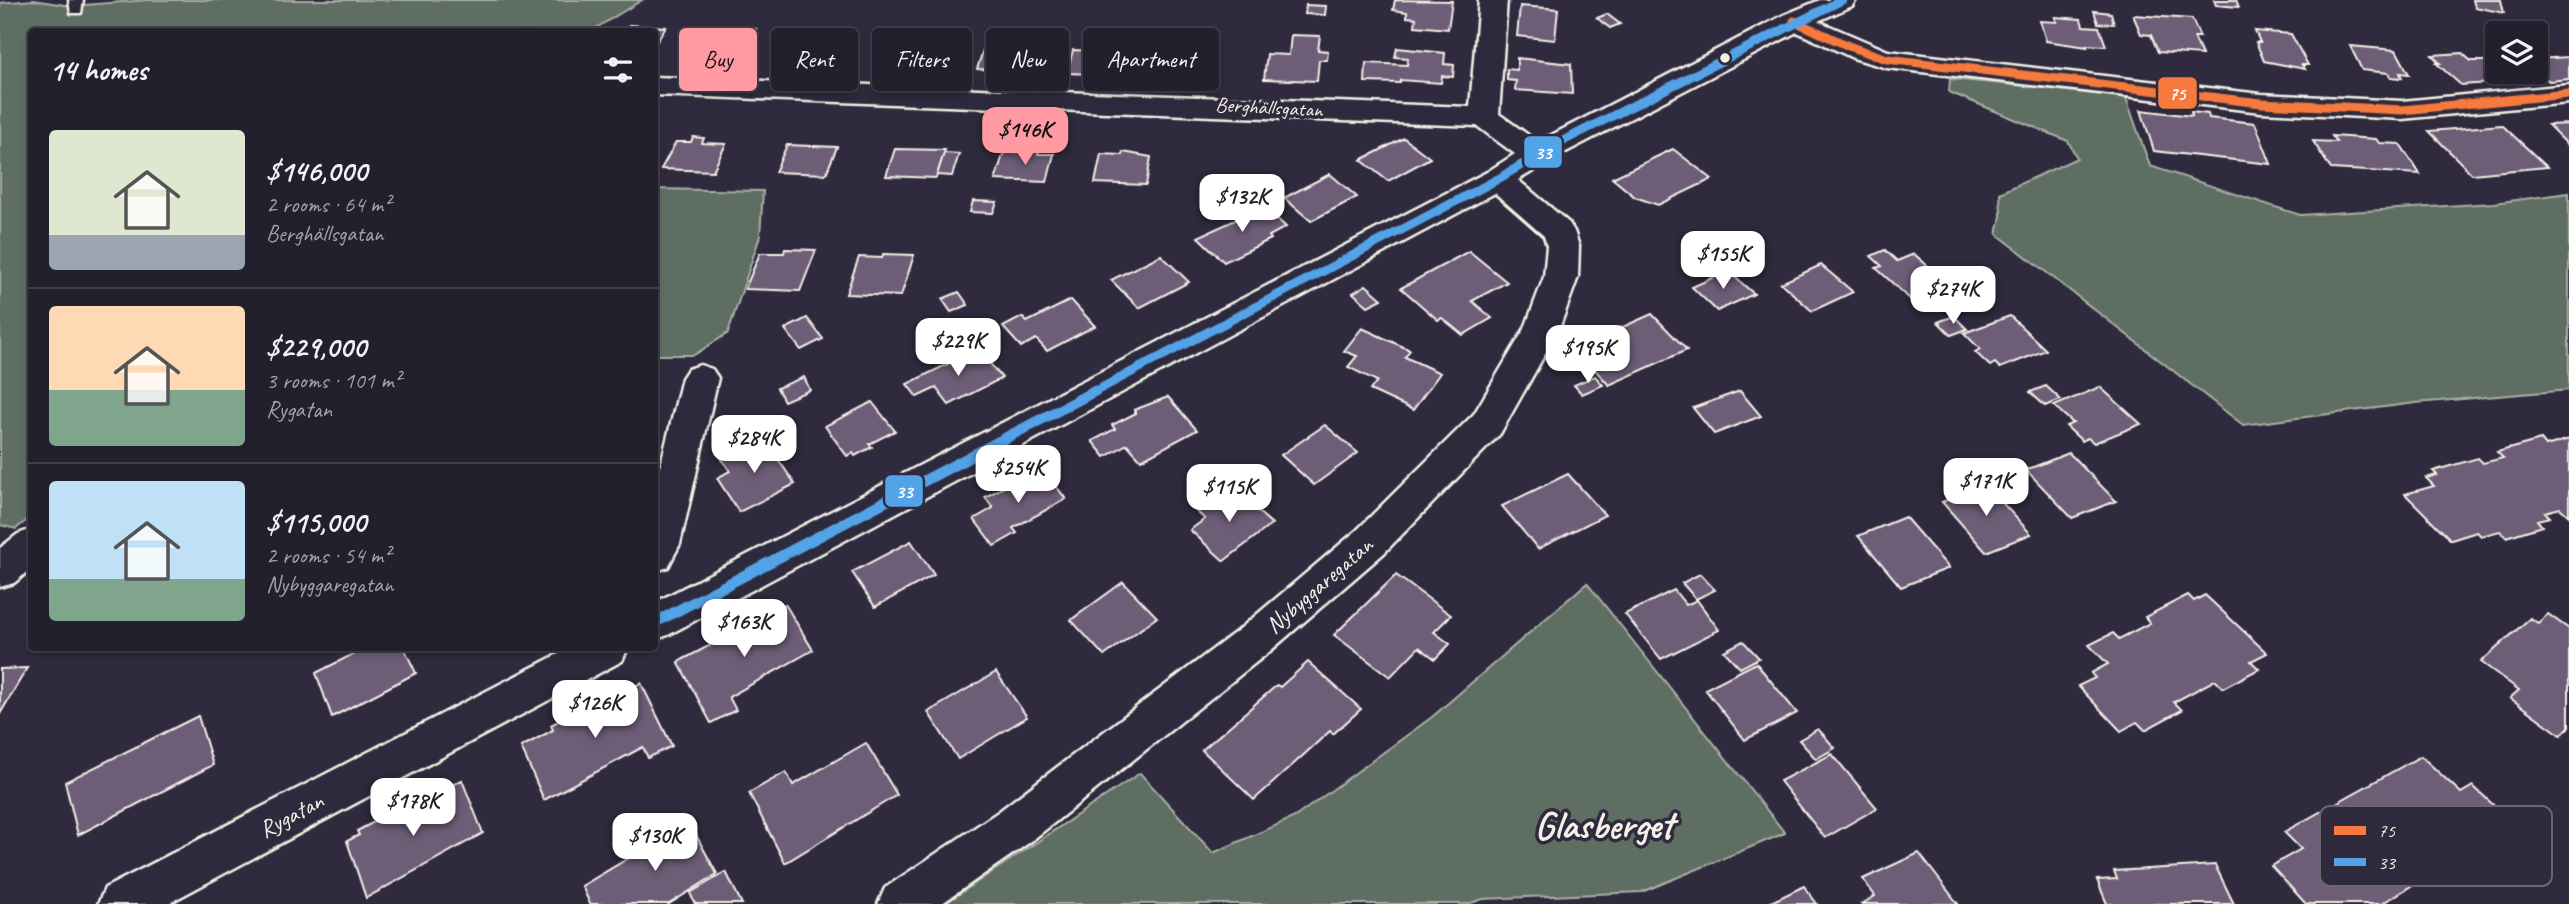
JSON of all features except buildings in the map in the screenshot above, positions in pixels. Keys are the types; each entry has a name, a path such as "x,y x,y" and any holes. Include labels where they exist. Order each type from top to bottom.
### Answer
{"street":[{"path":"1493,0 1484,117 1535,154"},
{"path":"658,621 1498,179 1535,154 1650,98 1794,21 1842,0"},
{"path":"1794,21 1823,33 1843,46 1887,60 2261,103 2402,110 2569,94"},
{"name":"Berghällsgatan","path":"658,86 1223,105 1484,117"},
{"name":"Nybyggaregatan","path":"901,904 1014,827 1255,640 1370,542 1487,424 1542,329 1561,277 1563,246 1558,230 1498,179"},
{"path":"658,549 700,378"},
{"path":"0,571 28,548"},
{"name":"Rygatan","path":"121,904 602,651"}],"green space":[{"path":"33,0 71,6 148,0 642,0 596,28 28,28 28,519 16,529 0,525 0,3"},
{"path":"1950,79 2125,95 2150,166 2300,215 2494,203 2569,193 2569,390 2416,403 2243,425 1997,234 2001,216 2000,193 2077,158 2068,141 1949,92"},
{"path":"658,189 763,191 760,236 728,333 694,355 658,355"},
{"path":"1587,583 1785,833 1642,892 1483,899 1468,904 944,904 1140,773 1213,853 1295,817 1432,717"}],"transit line":[{"name":"33","path":"658,621 1498,179 1553,146 1842,0"},
{"name":"75","path":"1794,21 1851,47 1887,59 2261,103 2402,110 2569,94"}],"district":[{"name":"Glasberget","path":"1604,825"}]}
